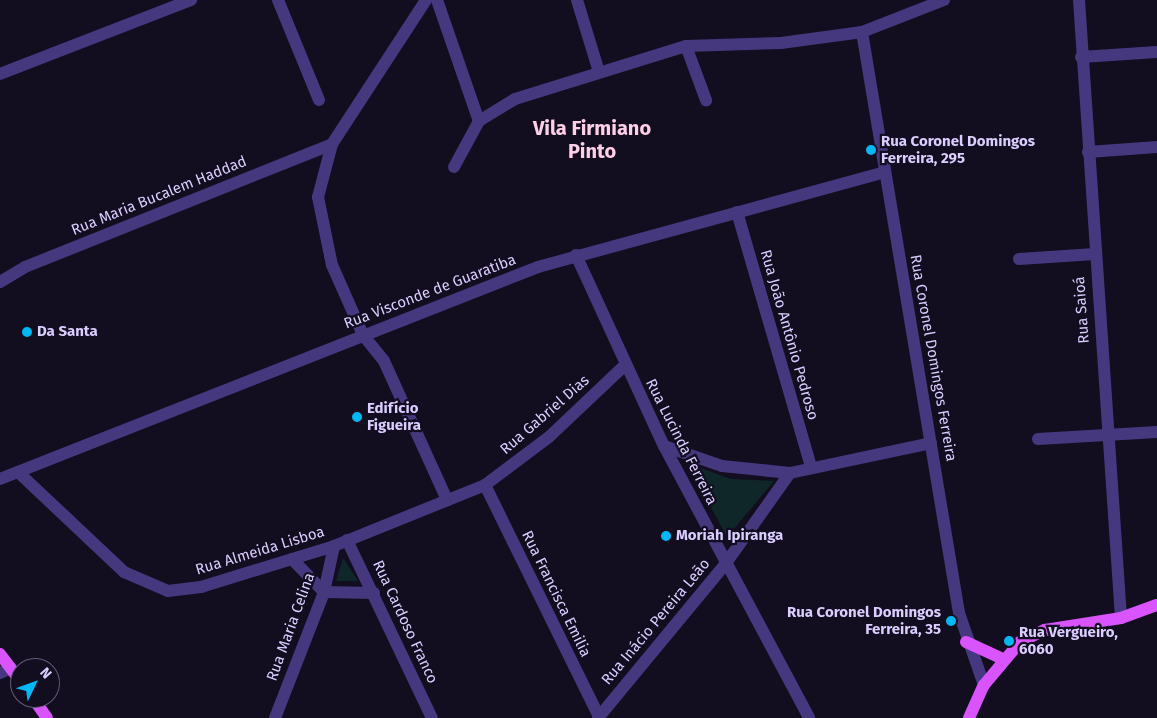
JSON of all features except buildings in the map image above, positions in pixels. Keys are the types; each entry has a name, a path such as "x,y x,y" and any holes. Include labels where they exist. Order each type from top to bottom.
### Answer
{"main road":[{"path":"970,718 984,685 1003,659 1020,642 1045,630 1121,618 1157,605"},
{"path":"966,642 1003,659"},
{"path":"0,654 5,671"}],"street":[{"path":"0,74 190,0"},
{"path":"278,0 319,100"},
{"path":"426,0 332,144 318,197 321,222 332,265 364,335 384,361 446,500"},
{"path":"437,0 479,121"},
{"path":"577,0 599,72"},
{"path":"454,167 479,121 515,99 686,46 781,43 862,32 944,0"},
{"name":"Rua Saioá","path":"1079,0 1081,57 1121,618"},
{"name":"Rua Coronel Domingos Ferreira","path":"862,32 966,642 984,685"},
{"path":"686,46 706,100"},
{"path":"1081,57 1157,52"},
{"name":"Rua Maria Bucalem Haddad","path":"0,282 25,267 332,144"},
{"path":"1088,152 1157,147"},
{"name":"Rua Visconde de Guaratiba","path":"0,479 364,335 576,256 885,172"},
{"name":"Rua João Antônio Pedroso","path":"737,212 811,467"},
{"path":"1019,259 1095,254"},
{"name":"Rua Lucinda Ferreira","path":"576,256 624,366 664,446 809,718"},
{"name":"Rua Gabriel Dias","path":"485,486 549,437 624,366"},
{"path":"1038,439 1157,432"},
{"path":"664,446 722,466 790,472 931,442"},
{"name":"Rua Almeida Lisboa","path":"18,472 117,566 148,586 168,591 201,587 334,546 485,486"},
{"name":"Rua Inácio Pereira Leão","path":"598,717 726,564 790,472"},
{"name":"Rua Francisca Emilia","path":"485,486 598,717"},
{"name":"Rua Cardoso Franco","path":"347,540 374,593 432,718"},
{"name":"Rua Maria Celina","path":"276,718 324,592 334,546"},
{"path":"292,559 324,592 374,593"}],"green space":[{"path":"687,463 731,479 774,481 727,537"},
{"path":"343,558 358,581 336,581"}],"place":[{"name":"Rua Coronel Domingos Ferreira, 295","path":"871,150"},
{"name":"Da Santa","path":"27,332"},
{"name":"Edifício Figueira","path":"357,417"},
{"name":"Moriah Ipiranga","path":"666,536"},
{"name":"Rua Coronel Domingos Ferreira, 35","path":"951,621"},
{"name":"Rua Vergueiro, 6060","path":"1009,641"}],"district":[{"name":"Vila Firmiano Pinto","path":"592,140"}]}
